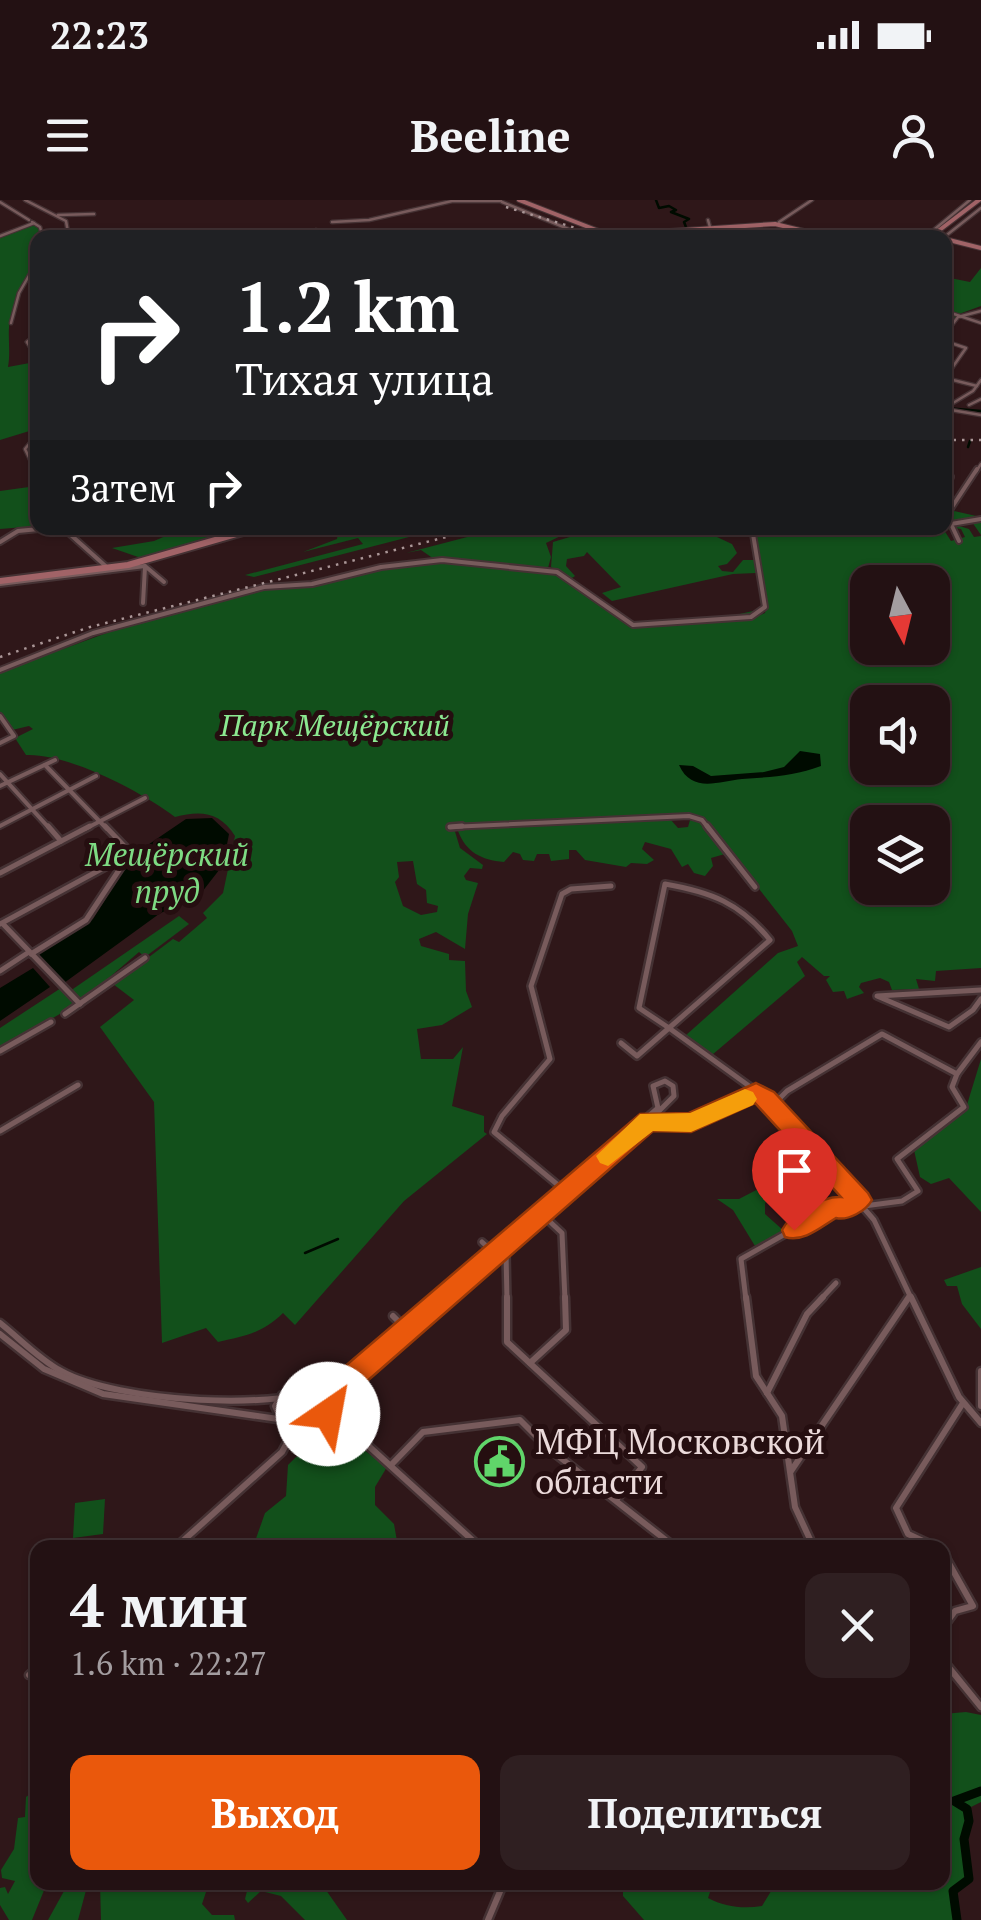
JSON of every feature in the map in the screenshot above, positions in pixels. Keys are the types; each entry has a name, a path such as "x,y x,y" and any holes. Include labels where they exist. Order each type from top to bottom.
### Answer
{"main road":[{"path":"519,200 592,230"},
{"path":"943,230 979,202"},
{"path":"686,230 754,222 804,230"},
{"path":"952,241 981,248"},
{"path":"0,581 149,562 220,535"}],"street":[{"path":"25,200 55,215 94,214"},
{"path":"777,223 812,200"},
{"path":"941,230 970,200"},
{"path":"332,222 369,220 452,201 500,201 570,230"},
{"path":"0,202 42,230"},
{"path":"63,216 69,230"},
{"path":"708,220 712,228"},
{"path":"1,235 31,221"},
{"path":"12,323 19,294 30,274"},
{"path":"952,320 981,311"},
{"path":"952,314 981,323"},
{"path":"952,341 966,348 952,368"},
{"path":"952,359 957,360"},
{"path":"952,380 975,388 981,397 969,405"},
{"path":"953,403 981,380"},
{"path":"952,410 981,415"},
{"path":"952,507 981,464"},
{"path":"952,524 981,519"},
{"path":"952,526 959,542"},
{"path":"0,542 30,530"},
{"path":"71,535 110,568 149,562"},
{"path":"0,670 93,633 247,592 442,560 560,573 634,625 752,617 764,607 753,535"},
{"path":"149,562 164,582"},
{"path":"143,602 149,562"},
{"path":"0,716 14,736 0,743"},
{"path":"0,786 54,760"},
{"path":"45,765 131,853"},
{"path":"0,774 61,841"},
{"path":"0,826 96,776"},
{"path":"0,873 145,798"},
{"path":"450,827 688,816 702,820 756,888"},
{"path":"80,1004 1,922 131,853"},
{"path":"0,971 86,920 131,853"},
{"path":"621,1043 638,1056 670,1030 770,940 750,912 715,892 665,884 639,1008 670,1030 756,1092 774,1104 860,1201 963,1403 981,1423"},
{"path":"564,1190 494,1132 502,1116 550,1058 531,986 561,896 571,889 612,886"},
{"path":"64,1014 145,958"},
{"path":"981,990 878,996 949,1027 973,1010 981,999"},
{"path":"973,1010 981,1018"},
{"path":"0,1050 51,1022"},
{"path":"774,1104 787,1091 882,1034 889,1034 957,1074"},
{"path":"810,1540 795,1506 786,1429 754,1362 741,1259 834,1207 842,1209 860,1201 902,1201 918,1191 897,1158 964,1107 953,1090 957,1074 981,1042"},
{"path":"0,1334 61,1371 122,1392 230,1401 320,1392 340,1383 647,1120 658,1108 653,1086 664,1082 675,1088 670,1099 647,1120 327,1404 320,1417"},
{"path":"0,1131 78,1085"},
{"path":"647,1120 691,1122 756,1092"},
{"path":"658,1098 670,1099"},
{"path":"530,1364 566,1328 562,1231 547,1219 506,1254 507,1340 530,1364 642,1468 616,1500"},
{"path":"482,1242 492,1252"},
{"path":"767,1393 806,1314 836,1283"},
{"path":"789,1474 910,1296"},
{"path":"393,1316 404,1327"},
{"path":"0,1323 20,1347 57,1376 103,1394 281,1420 332,1420 392,1464 430,1506 472,1540"},
{"path":"981,1371 981,1406"},
{"path":"320,1392 332,1420"},
{"path":"281,1420 274,1406 285,1394"},
{"path":"921,1540 908,1534 896,1508 963,1403"},
{"path":"392,1464 423,1432 520,1420 548,1448 666,1540"},
{"path":"184,1540 282,1452 299,1422"},
{"path":"950,1566 973,1606 955,1611 950,1618"},
{"path":"950,1669 981,1707"},
{"path":"488,1920 501,1890"}],"green space":[{"path":"33,224 42,229 30,230 30,268 10,320 8,367 30,363 30,431 0,440 0,237"},
{"path":"981,268 981,306 959,314 952,322 952,278 970,282"},
{"path":"29,487 30,527 0,529 0,491"},
{"name":"Парк Мещёрский","path":"952,511 981,517 981,535 972,522 952,524"},
{"name":"Парк Мещёрский","path":"956,525 969,529 974,537 981,536 981,968 936,971 935,981 916,979 919,989 892,990 889,982 880,978 861,983 859,987 864,993 847,999 844,991 833,992 826,980 830,976 824,976 802,957 797,962 805,976 712,1055 685,1036 778,953 798,946 792,931 702,816 453,825 460,848 483,865 482,869 470,868 464,876 478,883 468,914 465,949 436,932 419,939 421,946 449,954 449,960 465,961 466,991 472,1007 442,1025 417,1029 421,1059 453,1059 463,1047 452,1106 484,1116 487,1134 404,1201 295,1325 283,1313 261,1329 237,1338 218,1342 206,1328 162,1343 154,1102 100,1027 134,1000 113,984 173,939 179,942 207,918 203,913 223,893 235,836 223,822 209,815 175,817 144,796 83,767 26,755 15,738 33,729 29,726 12,730 0,714 0,672 123,627 215,601 282,585 301,586 382,568 441,561 559,574 631,627 765,613 767,603 756,535 947,535 951,541 965,537","holes":["413,861 417,884 426,890 427,903 438,906 437,912 421,915 403,906 395,882 399,877 397,862"]},
{"path":"168,535 216,535 141,558 112,548"},
{"path":"338,535 417,535 254,577 245,575 363,544 358,538 303,552 337,539"},
{"path":"475,535 563,535 546,543 551,557 548,568 434,559 421,550 406,553"},
{"path":"576,535 718,535 737,553 727,564 718,566 722,571 733,572 743,560 756,560 764,609 757,614 717,619 762,609 756,573 733,574 612,601 602,593 621,587 587,552 567,559 566,566 575,576 572,578 551,567 553,542"},
{"path":"671,820 678,828 688,827 690,820 702,823 725,854 711,858 713,866 705,876 694,873 688,864 682,867 671,849 645,842 642,849 654,860 626,867 585,860 576,850 569,850 569,859 551,861 549,854 537,854 534,861 523,860 513,852 504,862 496,861 470,850 458,831 466,827"},
{"path":"179,916 189,924 145,957 139,952 83,1000 70,991"},
{"path":"61,988 73,1001 70,1008 0,1049 0,1028"},
{"path":"981,1059 981,1212 949,1178 931,1184 920,1177 914,1150 966,1108"},
{"path":"768,1184 779,1194 765,1203 765,1214 784,1231 755,1246 733,1210 717,1199 739,1199"},
{"path":"981,1267 981,1329 962,1304 957,1286 947,1286 944,1280"},
{"path":"326,1434 340,1440 344,1435 387,1467 375,1487 375,1505 394,1524 397,1540 255,1540 265,1513 286,1496 288,1465 296,1457 312,1452 314,1444"},
{"path":"105,1499 103,1534 73,1538 75,1503"},
{"path":"950,1713 981,1715 981,1802 967,1809 968,1881 958,1884 953,1891 957,1920 644,1920 623,1896 623,1890 711,1890 708,1898 748,1907 762,1906 772,1890 950,1890"},
{"path":"30,1794 30,1890 44,1890 32,1920 9,1920 0,1905 0,1888 5,1887 8,1894 15,1881 2,1878 1,1870 14,1849 18,1818 25,1817 26,1797"},
{"path":"65,1890 86,1890 78,1920 48,1920"},
{"path":"100,1890 207,1890 202,1904 212,1915 234,1915 235,1920 101,1920"},
{"path":"247,1890 326,1890 347,1920 305,1920 281,1896 261,1891 248,1903"}],"water":[{"path":"800,751 820,754 821,766 782,776 707,784 691,780 679,765 693,766 711,776 764,772 784,767"},
{"name":"Мещёрский пруд","path":"212,818 229,834 223,865 202,892 159,914 64,983 39,955 40,951 93,919 133,855 186,819"},
{"path":"33,968 50,987 0,1021 0,988"}],"waterway":[{"path":"656,200 659,208 669,206 676,210 671,212 689,219 684,222 686,227"},
{"path":"952,409 981,411"},
{"path":"968,447 970,441"},
{"path":"305,1253 338,1239"},
{"path":"957,1920 953,1891 969,1879 964,1839 969,1821 967,1809 954,1801 981,1791"}],"railway":[{"path":"506,207 579,229"},
{"path":"952,440 981,440"},
{"path":"0,657 90,627 454,535"}],"slow traffic":[{"path":"608,1156 648,1121 691,1122 745,1099"}],"place":[{"name":"МФЦ Московской области","path":"500,1462"}],"route":[{"path":"328,1414 329,1397 648,1121 691,1122 756,1092 766,1098 859,1200 842,1209 834,1207 794,1230"}]}
